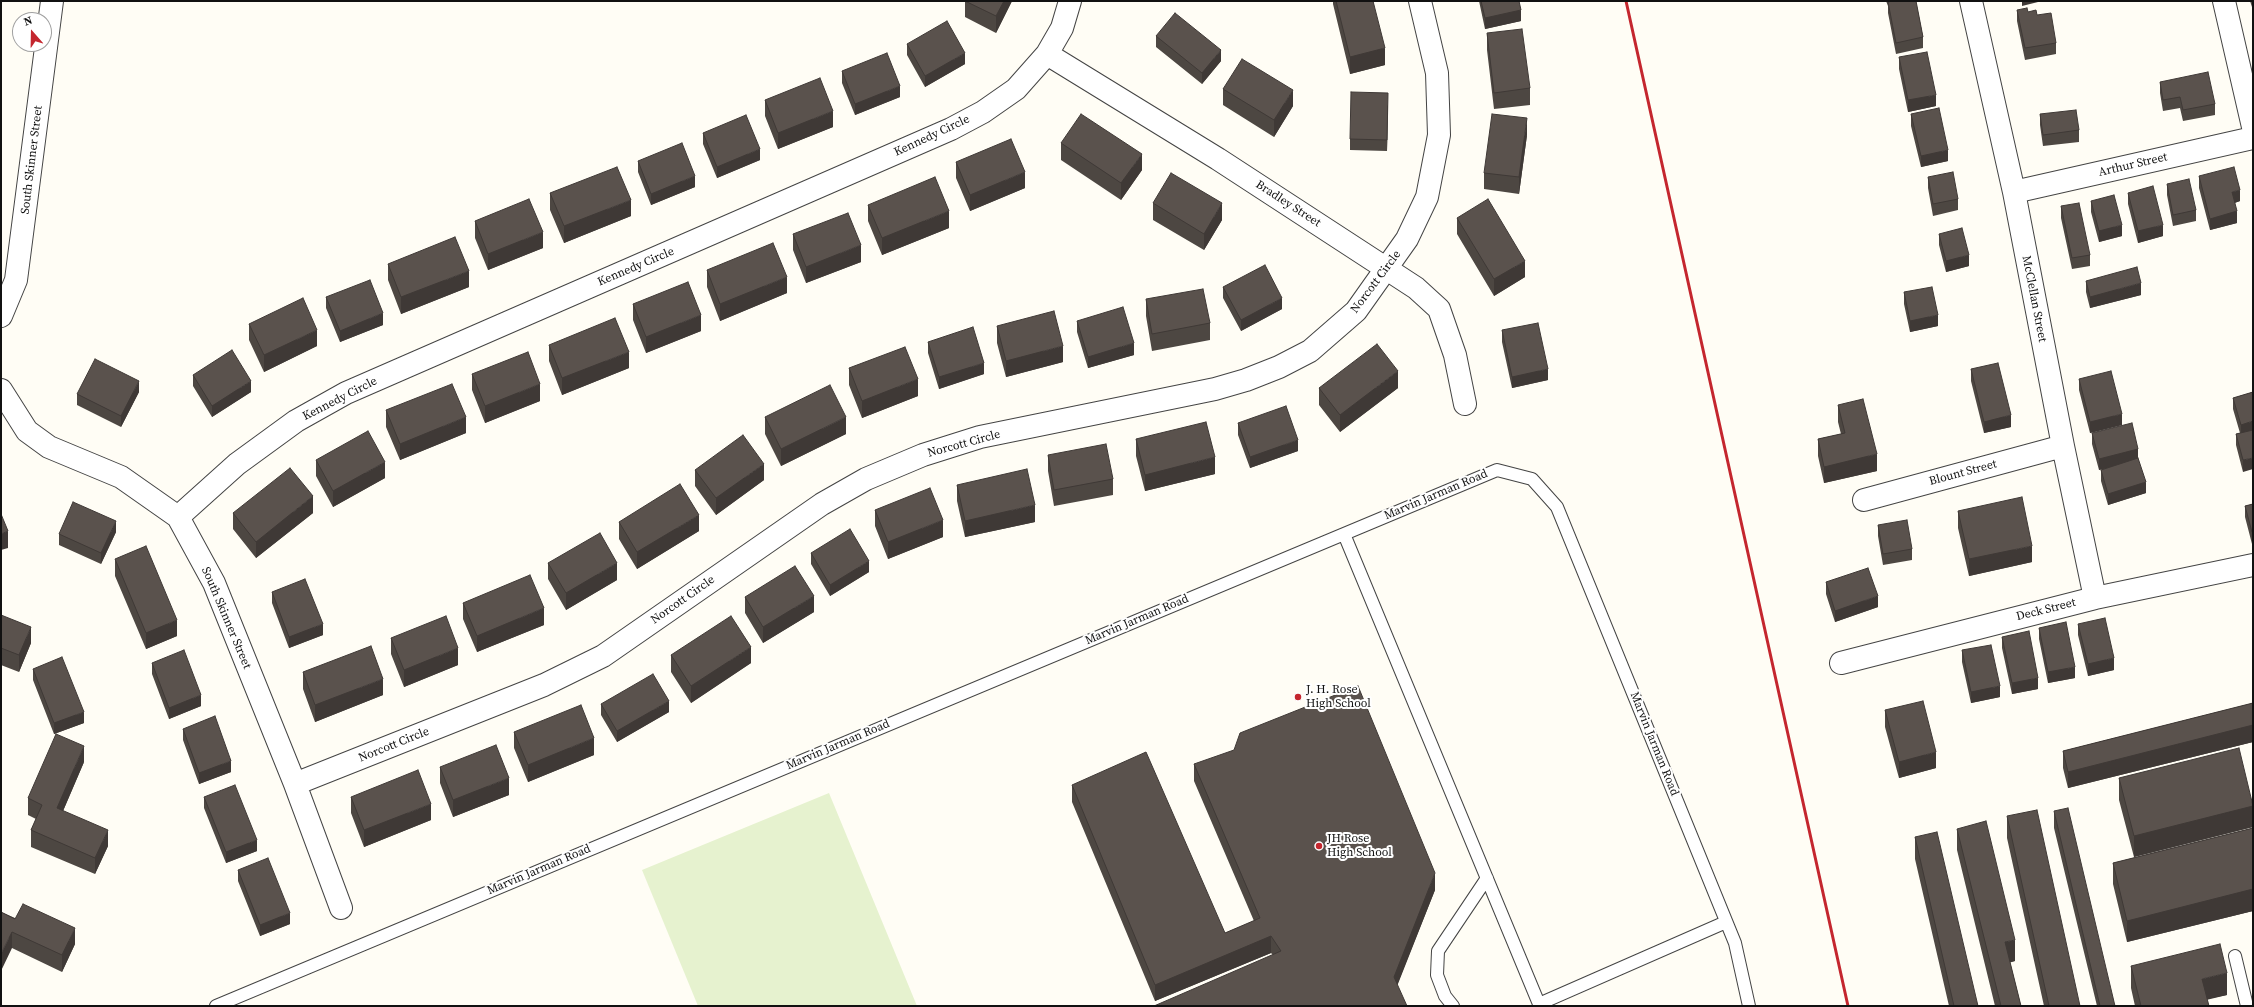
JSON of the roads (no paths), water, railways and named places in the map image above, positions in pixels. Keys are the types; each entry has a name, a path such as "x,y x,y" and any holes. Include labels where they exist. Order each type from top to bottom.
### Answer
{"street":[{"name":"South Skinner Street","path":"1,316 16,280 52,1"},
{"name":"Kennedy Circle","path":"178,517 236,464 296,421 346,393 951,130 1016,89 1046,54 1062,28 1070,1"},
{"name":"Norcott Circle","path":"295,784 544,685 602,656 822,504 873,476 923,455 980,437 1215,389 1246,380 1279,367 1310,350 1356,311 1388,268 1407,239 1427,197 1439,135 1437,73 1420,1"},
{"name":"McClellan Street","path":"1971,1 2014,192 2062,446 2095,598"},
{"path":"2224,1 2253,127"},
{"name":"Bradley Street","path":"1046,54 1218,159 1388,268 1416,288 1439,309 1455,355 1465,404"},
{"name":"Arthur Street","path":"2014,192 2253,138"},
{"name":"South Skinner Street","path":"1,390 26,431 49,447 121,477 178,517 214,582 295,784 341,908"},
{"name":"Blount Street","path":"1864,500 2062,446"},
{"name":"Deck Street","path":"1841,663 2095,598 2253,564"}],"lane":[{"name":"Marvin Jarman Road","path":"216,1006 1497,470 1532,479 1557,507 1735,943 1749,1006"},
{"path":"1344,534 1487,878 1536,1005 1726,922"},
{"path":"1453,1006 1445,996 1437,975 1438,951 1487,878"},
{"path":"2235,956 2247,1006"}],"railway":[{"path":"1626,1 1848,1006"}],"place":[{"name":"J. H. Rose High School","path":"1298,697"},
{"name":"JH Rose High School","path":"1319,846"}]}
